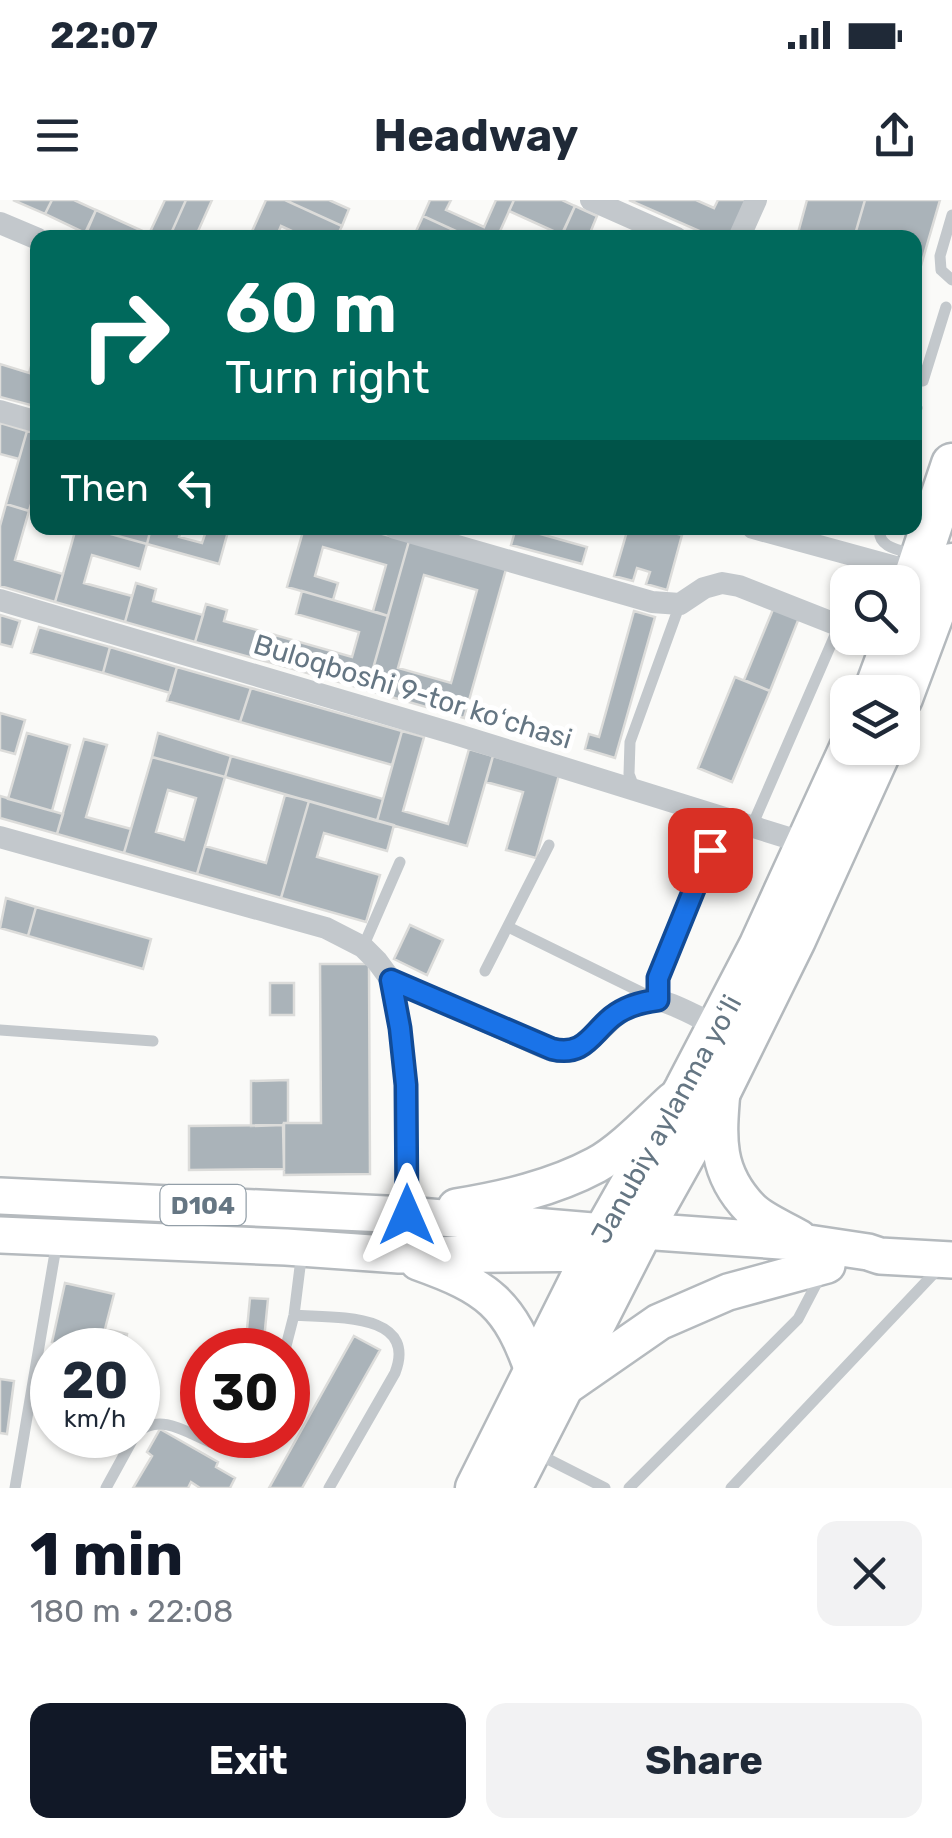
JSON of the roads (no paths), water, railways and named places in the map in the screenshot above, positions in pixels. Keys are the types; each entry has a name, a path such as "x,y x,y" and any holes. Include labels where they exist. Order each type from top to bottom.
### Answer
{"highway":[{"path":"907,675 952,464"},
{"name":"Janubiy aylanma yoʻli","path":"703,1089 718,1026 760,947 843,765"},
{"name":"Janubiy aylanma yoʻli","path":"476,1488 548,1382 617,1242 703,1089 795,940 874,765"},
{"name":"Janubiy aylanma yoʻli","path":"511,1488 530,1450 548,1382"}],"main road":[{"path":"407,1215 501,1200 553,1184 599,1164 644,1126 703,1089 728,1178 753,1211 818,1254"},
{"name":"D104","path":"0,1196 407,1215 617,1242 818,1254 861,1263 880,1256 949,1260"},
{"name":"D104","path":"0,1235 398,1255 617,1242"},
{"path":"398,1255 479,1288 504,1310 548,1382 660,1322 818,1254"}],"street":[{"path":"591,200 659,230"},
{"path":"743,230 756,200"},
{"path":"0,222 30,235"},
{"path":"0,411 30,420"},
{"path":"419,535 652,602 680,604 704,588 722,583 830,622"},
{"path":"788,535 931,564"},
{"name":"Buloqboshi 9-tor koʻchasi","path":"0,600 455,734 808,844"},
{"path":"0,837 326,928 363,946 378,961 391,980 406,1085 407,1215 398,1255"},
{"path":"391,980 562,1052 588,1041 614,1015 636,1003 658,1000 718,1026"}],"lane":[{"path":"952,215 940,256 941,270 952,280"},
{"path":"923,381 946,308"},
{"path":"936,341 952,346"},
{"path":"878,535 882,542 931,564"},
{"path":"635,790 629,774 630,742 680,604"},
{"path":"752,826 831,655"},
{"path":"508,927 658,1000 658,978 724,817"},
{"path":"486,971 549,845"},
{"path":"363,946 400,862"},
{"path":"0,1030 153,1042"},
{"path":"15,1488 58,1238"},
{"path":"291,1328 302,1250"},
{"path":"629,1488 798,1319 818,1254"},
{"path":"732,1488 949,1260"},
{"path":"294,1316 370,1320 390,1333 399,1350 395,1373 329,1488"},
{"path":"530,1450 605,1488"},
{"path":"106,1488 122,1458"}]}
